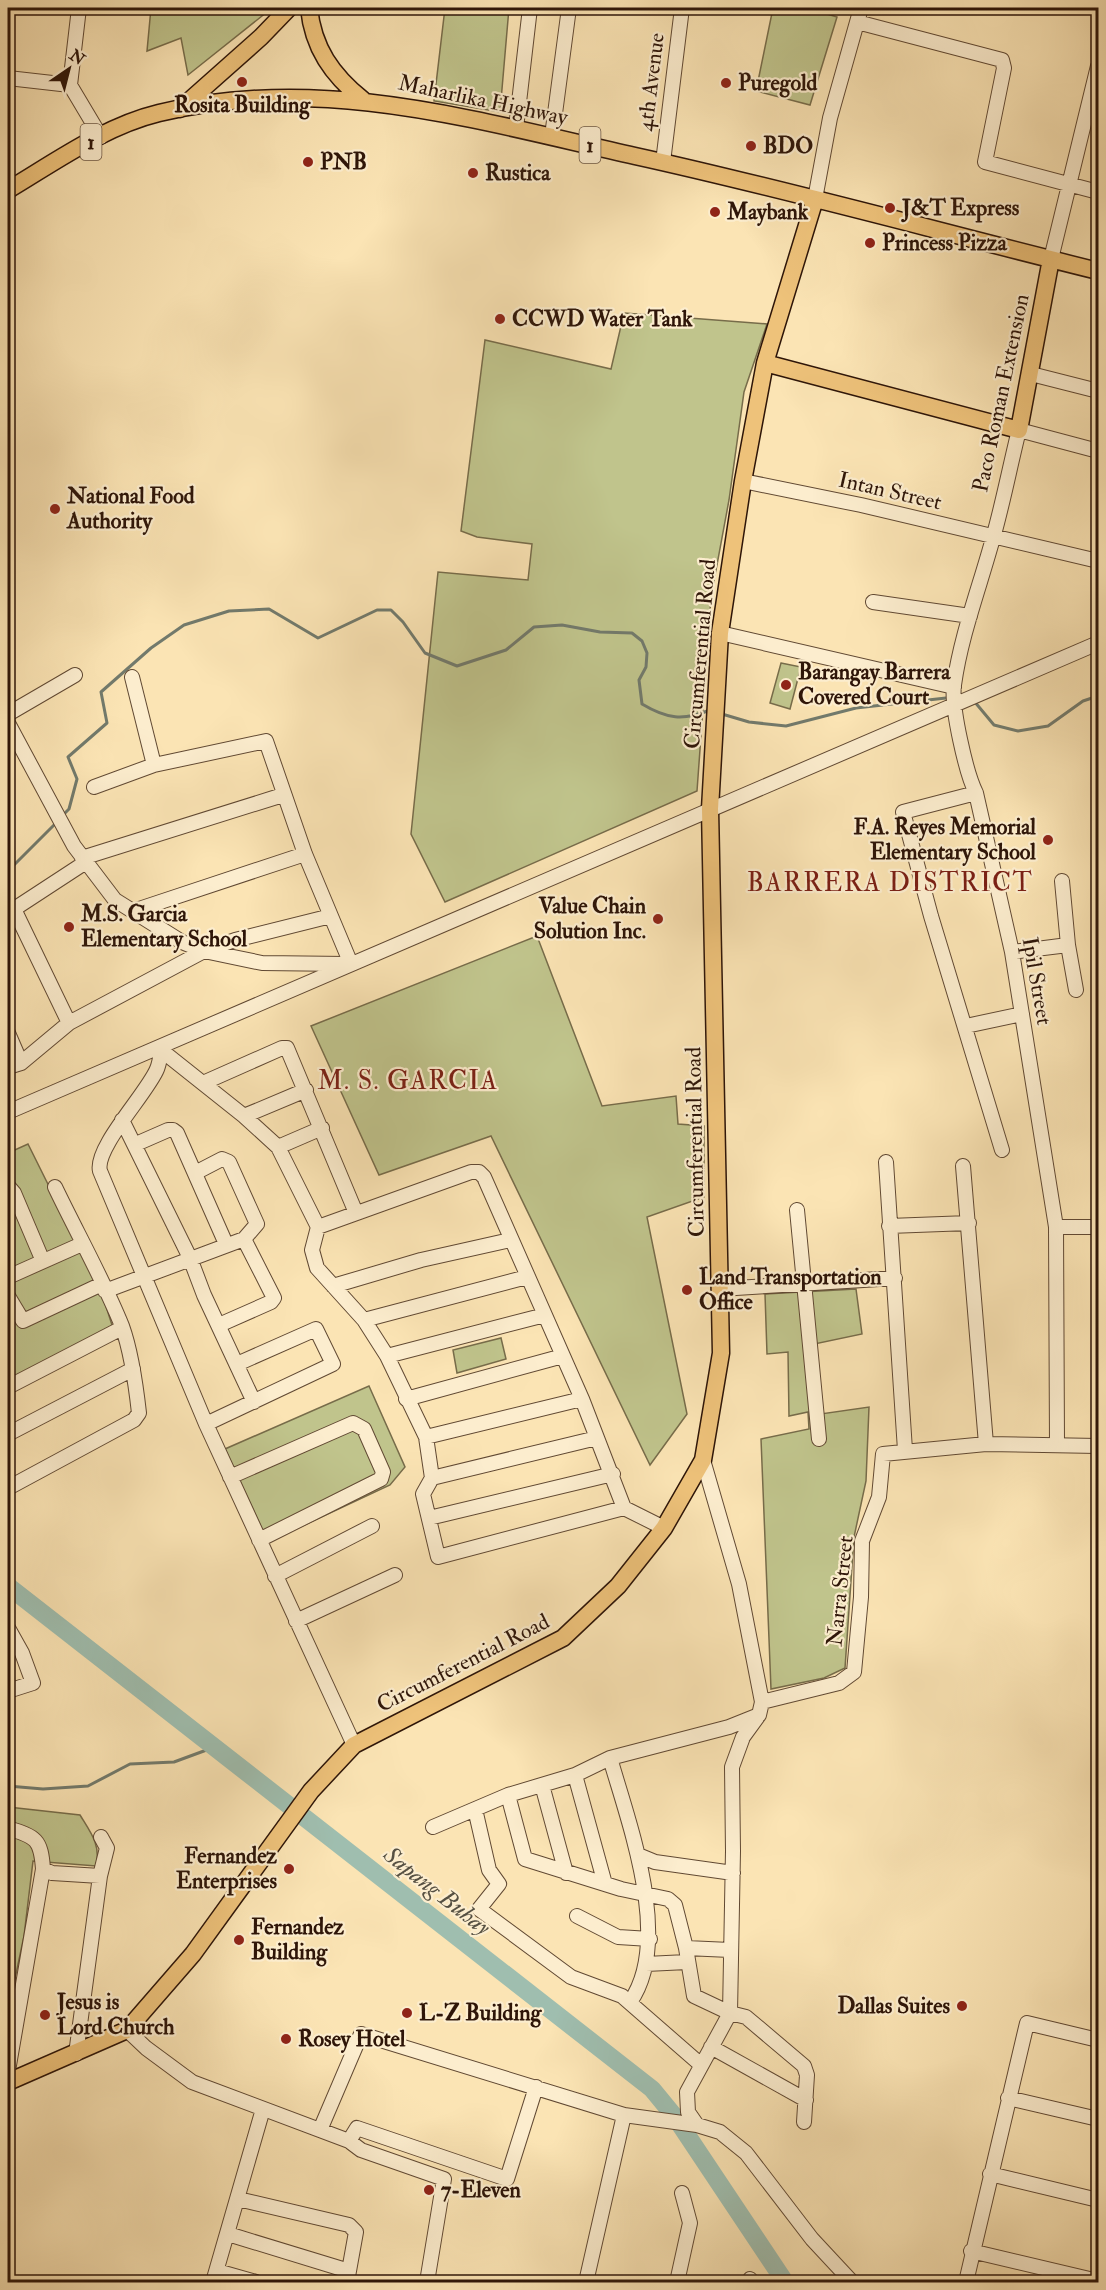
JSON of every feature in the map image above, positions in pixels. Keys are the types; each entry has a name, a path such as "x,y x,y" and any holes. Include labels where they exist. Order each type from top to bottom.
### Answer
{"main road":[{"path":"180,110 261,37 289,8"},
{"path":"309,8 315,42 331,70 363,100"},
{"name":"Maharlika Highway","path":"8,190 101,137 140,118 250,101 363,100 461,115 552,136 815,199 1098,271"},
{"name":"Circumferential Road","path":"8,2082 127,2030 193,1954 311,1791 354,1744 563,1638 618,1587 664,1528 703,1460 722,1353 710,809 720,633 742,481 765,363 815,199"},
{"name":"Paco Roman Extension","path":"1018,430 1031,374 1051,259"},
{"path":"765,363 1018,430"}],"street":[{"path":"79,8 70,85 101,137"},
{"path":"516,128 530,8"},
{"path":"552,136 569,8"},
{"name":"4th Avenue","path":"663,162 682,8"},
{"path":"815,199 830,118 861,8"},
{"path":"857,22 1002,60 1004,68 985,162 1098,192"},
{"path":"1051,259 1071,185 1098,66"},
{"path":"8,78 70,85"},
{"path":"1031,374 1098,391"},
{"path":"1018,430 1098,451"},
{"name":"Paco Roman Extension","path":"994,536 1018,430"},
{"name":"Intan Street","path":"742,481 1098,561"},
{"name":"Ipil Street","path":"994,536 970,616 954,687 955,707 970,781 976,793 1011,952 1056,1227 1057,1443"},
{"path":"873,602 970,616"},
{"path":"720,633 954,687"},
{"path":"8,1112 162,1048 710,809 955,707 1098,643"},
{"path":"8,714 75,675"},
{"path":"132,677 154,765"},
{"path":"8,723 84,860 115,900 182,942 204,951 262,963 351,964"},
{"path":"94,787 154,765 266,741 305,854 351,964"},
{"path":"976,793 903,812 931,916 1002,1149"},
{"path":"69,1023 11,911 84,860 283,795"},
{"path":"133,911 305,854"},
{"path":"1062,881 1068,945 1076,990"},
{"path":"8,1067 21,1062 69,1023 204,951 235,940 331,916"},
{"path":"1011,952 1068,945"},
{"path":"966,1026 1022,1014"},
{"path":"8,1033 21,1062"},
{"path":"162,1048 278,1147 318,1227 312,1250 317,1268 364,1320 387,1356 426,1437 432,1478 423,1494 438,1557 624,1508 664,1528"},
{"path":"162,1048 157,1070 122,1120 99,1165 206,1424 354,1744"},
{"path":"203,1083 282,1048 287,1048 356,1213"},
{"path":"244,1116 306,1090"},
{"path":"122,1120 136,1144 190,1258 254,1402"},
{"path":"278,1147 322,1128"},
{"path":"136,1144 173,1130 195,1173 226,1244"},
{"path":"8,1296 23,1321 104,1288 244,1239 254,1231 257,1224 230,1162 222,1159 195,1173"},
{"path":"886,1162 905,1450"},
{"path":"963,1166 986,1444"},
{"path":"318,1227 471,1172 479,1172 484,1177 582,1399 613,1474 624,1508"},
{"path":"8,1186 14,1193 42,1259"},
{"path":"8,1488 134,1420 139,1413 133,1369 122,1328 56,1187"},
{"path":"797,1209 819,1439"},
{"path":"890,1226 969,1223"},
{"path":"1056,1227 1098,1227"},
{"path":"219,1325 271,1302 274,1298 244,1239"},
{"path":"333,1286 421,1260 510,1240"},
{"path":"8,1277 42,1259 82,1244"},
{"path":"364,1320 527,1277"},
{"path":"720,1289 895,1278"},
{"path":"387,1356 545,1315"},
{"path":"8,1387 122,1328"},
{"path":"206,1424 330,1367 332,1360 316,1329 237,1364"},
{"path":"406,1399 563,1356"},
{"path":"8,1434 133,1369"},
{"path":"426,1437 582,1399"},
{"path":"230,1477 353,1423 364,1429 382,1472 381,1479 259,1540"},
{"path":"432,1478 597,1438"},
{"name":"Narra Street","path":"760,1709 839,1683 854,1672 861,1597 862,1541 879,1497 883,1454 905,1450 986,1444 1057,1443 1098,1446"},
{"path":"693,2125 688,2112 687,2092 700,2064 730,2013 733,1873 732,1767 743,1737 760,1709 740,1584 703,1460"},
{"path":"429,1518 613,1474"},
{"path":"275,1576 372,1527"},
{"path":"296,1621 394,1575"},
{"path":"8,1628 22,1653 33,1683 8,1690"},
{"path":"434,1827 508,1795 575,1774 610,1758 729,1727 760,1709"},
{"path":"610,1758 638,1854 650,1939 646,1964 637,1992 630,2002"},
{"path":"575,1774 605,1884"},
{"path":"542,1785 566,1873"},
{"path":"508,1795 525,1859 605,1884 668,1899 675,1905 686,1948 694,1996 730,2013 746,2017 804,2066 807,2074 804,2122"},
{"path":"474,1809 489,1870 499,1884 479,1908 571,1977 622,1996 700,2064"},
{"path":"8,1828 31,1836 38,1842 43,1869 8,2071"},
{"path":"76,2054 100,1876 107,1848 101,1837"},
{"path":"638,1854 655,1862 733,1873"},
{"path":"43,1869 52,1873 100,1876"},
{"path":"577,1916 618,1937 650,1939"},
{"path":"686,1948 730,1950"},
{"path":"646,1964 687,1962"},
{"path":"966,2283 971,2251 1027,2023 1098,2040"},
{"path":"127,2030 146,2048 192,2082 349,2140 361,2150 444,2179 427,2283"},
{"path":"320,2130 361,2034 536,2086 624,2115 649,2117 720,2132 746,2153 812,2239 852,2283"},
{"path":"711,2047 806,2100"},
{"path":"349,2140 357,2128 507,2179 536,2086"},
{"path":"1008,2098 1098,2119"},
{"path":"256,2283 215,2277 263,2109"},
{"path":"586,2283 624,2115"},
{"path":"990,2174 1098,2200"},
{"path":"677,2283 690,2223 682,2193"},
{"path":"228,2234 348,2277 356,2232 349,2225 238,2199"},
{"path":"971,2251 1098,2281"}],"green space":[{"path":"151,8 272,8 188,75 181,38 147,51"},
{"path":"445,8 509,8 500,112 434,101"},
{"path":"773,8 807,8 837,17 810,105 756,91"},
{"path":"624,313 767,324 744,392 729,500 711,597 697,791 445,902 411,834 438,572 528,580 532,544 477,537 461,531 485,340 611,369"},
{"name":"Barangay Barrera Covered Court","path":"781,663 801,667 790,709 770,703"},
{"path":"537,936 602,1106 676,1096 678,1124 704,1126 704,1197 647,1217 687,1414 650,1465 491,1136 379,1175 311,1026"},
{"path":"28,1144 101,1291 113,1328 8,1385 8,1153"},
{"path":"856,1289 862,1334 814,1344 821,1414 869,1407 866,1481 854,1537 845,1668 824,1678 771,1689 761,1439 809,1429 808,1412 789,1416 788,1352 767,1354 765,1294"},
{"path":"501,1338 506,1359 457,1373 453,1350"},
{"path":"369,1386 405,1467 390,1485 268,1542 225,1449"},
{"path":"8,1807 80,1815 94,1839 97,1852 96,1866 33,1861 24,1936 12,1993 8,1992"}],"waterway":[{"path":"63,815 69,809 77,779 68,757 107,723 101,692 151,648 184,625 229,611 269,609 318,638 377,610 391,610 403,622 425,653 457,666 506,650 534,627 562,625 600,632 632,633 642,641 647,653 646,667 639,680 642,704 659,713 675,717 692,716 710,710"},
{"path":"974,701 994,725 1018,731 1048,726 1083,701 1098,696"},
{"path":"722,714 749,722 786,726 856,708 946,698"},
{"path":"8,871 57,822"},
{"name":"Sapang Buhay","path":"8,1586 652,2089 675,2117 785,2282"},
{"path":"8,1786 43,1789 88,1786 130,1764 174,1762 212,1748"}],"place":[{"name":"Rosita Building","path":"242,82"},
{"name":"Puregold","path":"726,83"},
{"name":"BDO","path":"751,146"},
{"name":"PNB","path":"308,162"},
{"name":"Rustica","path":"473,173"},
{"name":"J&T Express","path":"890,208"},
{"name":"Maybank","path":"715,212"},
{"name":"Princess Pizza","path":"870,243"},
{"name":"CCWD Water Tank","path":"500,319"},
{"name":"National Food Authority","path":"55,509"},
{"name":"Barangay Barrera Covered Court","path":"786,685"},
{"name":"F.A. Reyes Memorial Elementary School","path":"1048,840"},
{"name":"Value Chain Solution Inc.","path":"658,919"},
{"name":"M.S. Garcia Elementary School","path":"69,927"},
{"name":"Land Transportation Office","path":"687,1290"},
{"name":"Fernandez Enterprises","path":"289,1869"},
{"name":"Fernandez Building","path":"239,1940"},
{"name":"Dallas Suites","path":"962,2006"},
{"name":"L-Z Building","path":"407,2013"},
{"name":"Jesus is Lord Church","path":"45,2015"},
{"name":"Rosey Hotel","path":"286,2039"},
{"name":"7-Eleven","path":"429,2190"}],"district":[{"name":"BARRERA DISTRICT","path":"890,883"},
{"name":"M. S. GARCIA","path":"408,1081"}]}
